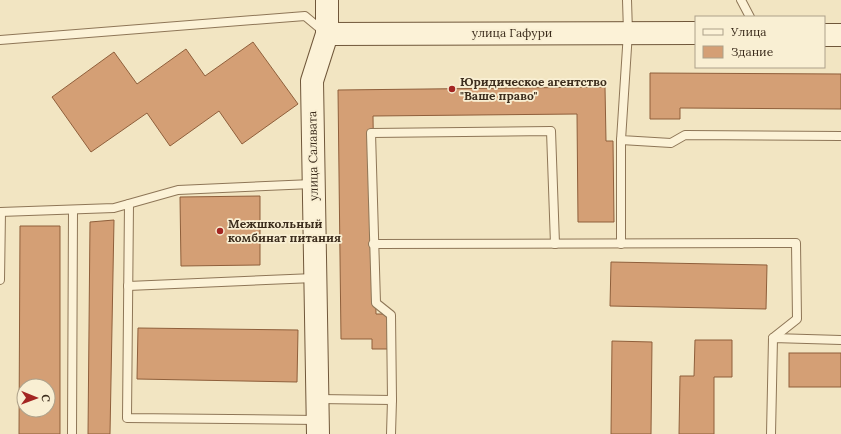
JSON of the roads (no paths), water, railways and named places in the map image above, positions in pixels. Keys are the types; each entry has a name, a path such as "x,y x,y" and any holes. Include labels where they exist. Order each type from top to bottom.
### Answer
{"street":[{"name":"улица Салавата","path":"317,427 312,81 327,34 327,0"},
{"name":"улица Гафури","path":"327,34 695,33"},
{"path":"825,35 841,35"}],"lane":[{"path":"621,244 621,140 628,32 627,0"},
{"path":"741,0 749,16"},
{"path":"0,40 305,16 327,34"},
{"path":"392,434 391,315 376,304 373,244 371,133 552,131 555,244"},
{"path":"621,140 671,143 685,135 841,136"},
{"path":"0,280 1,212 114,208 178,190 314,184"},
{"path":"129,204 127,418 317,427"},
{"path":"72,434 73,210"},
{"path":"373,244 796,243 797,319 773,338"},
{"path":"128,286 315,278"},
{"path":"773,338 841,340"},
{"path":"771,434 773,338"},
{"path":"317,398 392,400"}],"place":[{"name":"Юридическое агентство \"Ваше право\"","path":"452,89"},
{"name":"Межшкольный комбинат питания","path":"220,231"}]}
